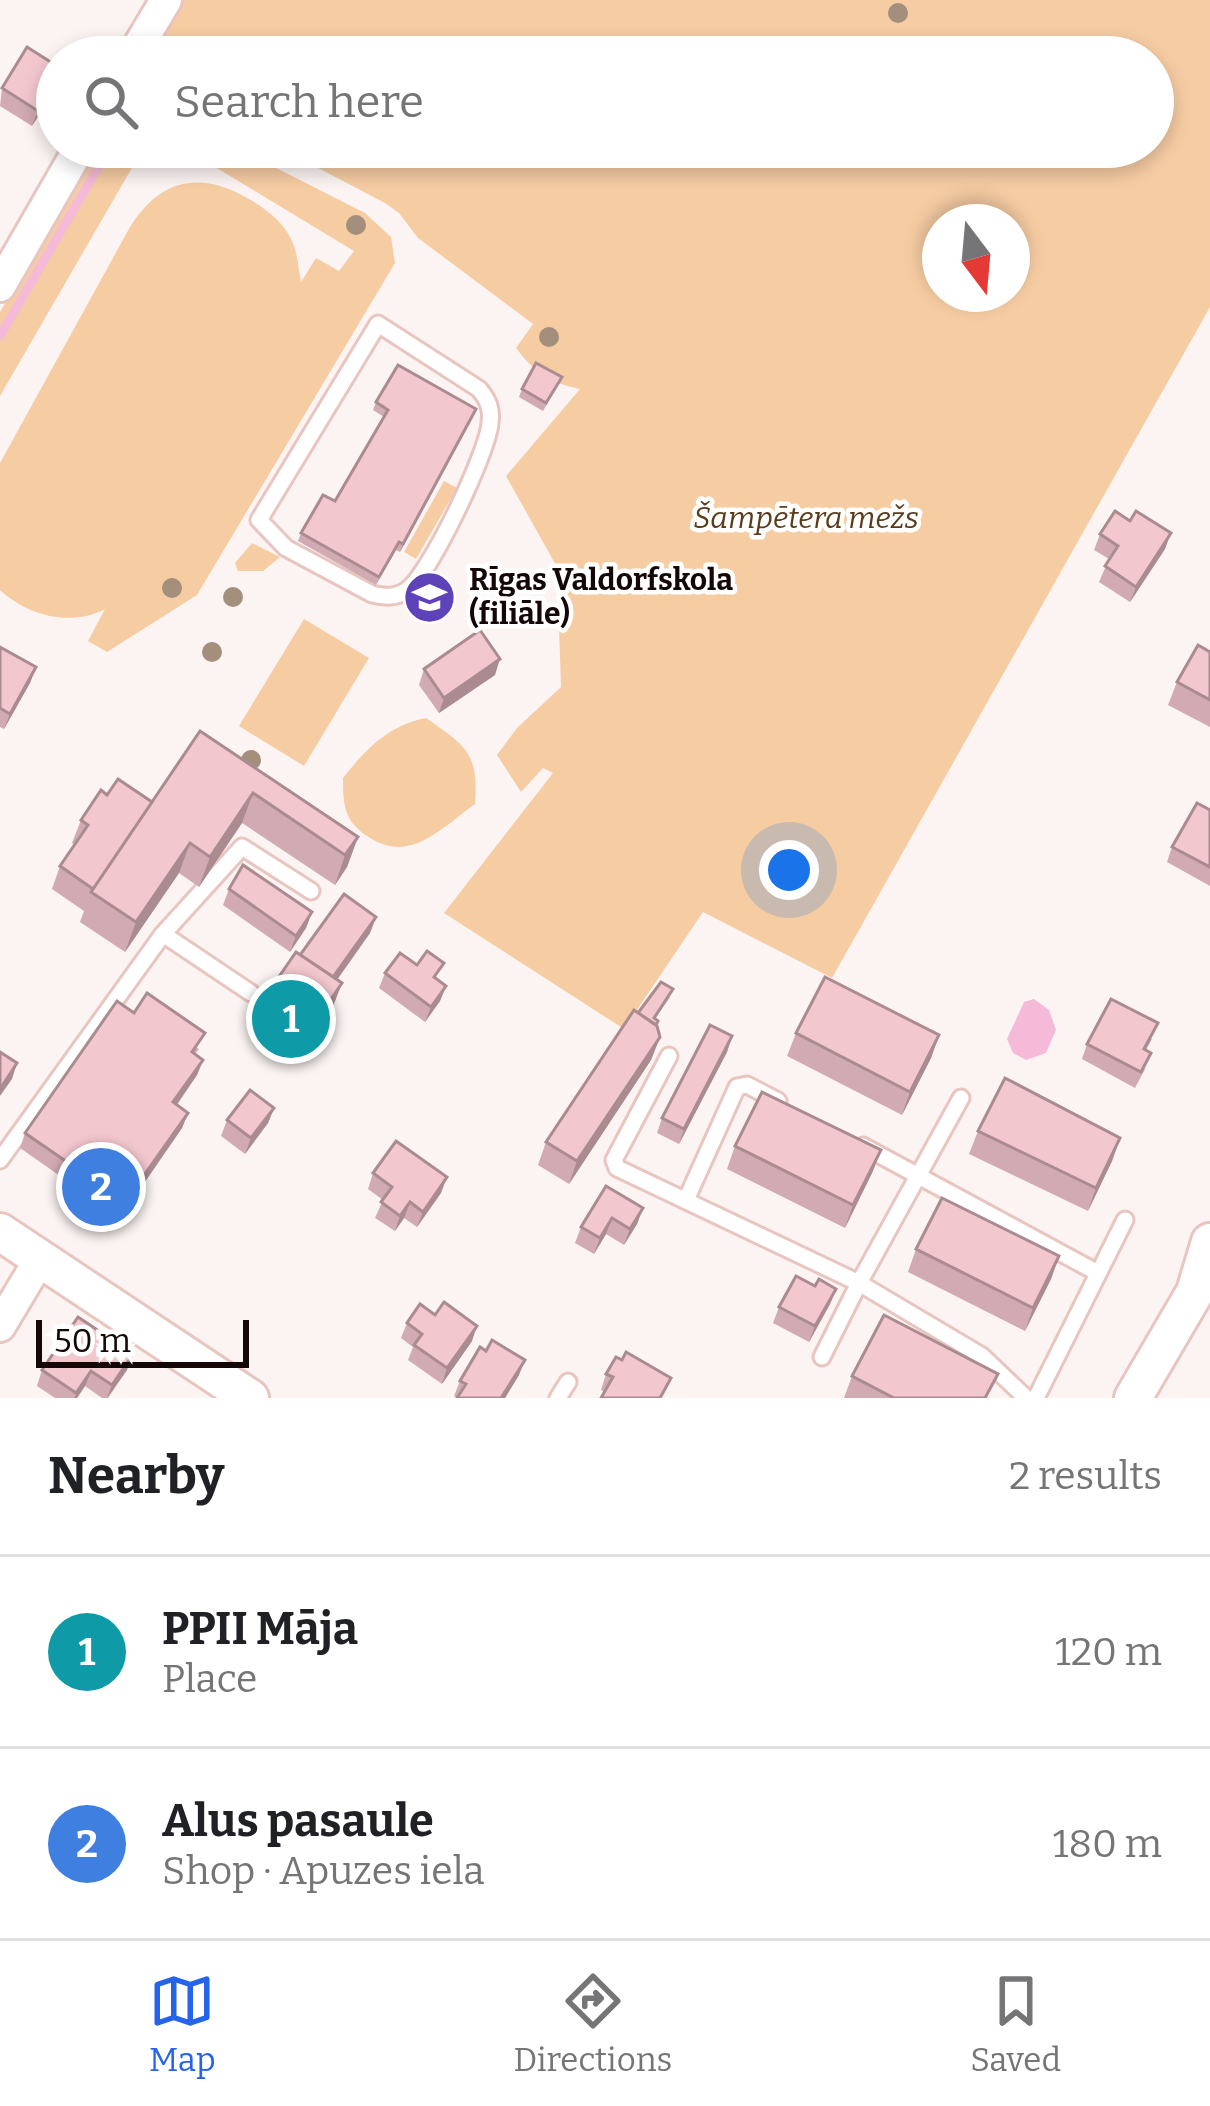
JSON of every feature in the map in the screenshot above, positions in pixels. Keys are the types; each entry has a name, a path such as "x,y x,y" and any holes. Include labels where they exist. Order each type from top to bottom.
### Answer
{"street":[{"path":"145,36 166,0"},
{"path":"0,286 68,168"},
{"path":"0,1232 250,1398"},
{"path":"1133,1398 1203,1285 1210,1242"},
{"path":"0,1327 40,1258"}],"lane":[{"path":"378,324 479,389 489,402 490,422 479,462 426,567 401,594 386,598 355,585 286,548 259,520 378,324"},
{"path":"0,1160 163,934 242,847 311,891"},
{"path":"163,934 250,993"},
{"path":"669,1056 614,1160 617,1168 859,1283 982,1356 1026,1398"},
{"path":"686,1200 737,1088 747,1085 785,1105"},
{"path":"822,1358 961,1098"},
{"path":"842,1135 1098,1273"},
{"path":"1036,1398 1124,1220"},
{"path":"558,1398 568,1382"}],"green space":[{"name":"Šampētera mežs","path":"183,0 1210,0 1210,307 832,978 703,912 624,1029 444,913 553,773 543,768 521,792 497,755 517,728 561,687 557,567 506,476 580,389 551,380 529,364 516,348 533,324 418,238 399,213 318,168 1174,168 1174,36 162,36"},
{"path":"85,168 132,168 0,396 0,312"},
{"path":"217,168 276,168 365,213 391,237 395,263 197,595 107,652 88,641 105,609 78,617 50,616 0,590 0,463 130,227 154,198 168,189 198,182 231,190 255,203 287,231 301,282 316,258 339,271 354,251"},
{"path":"444,481 457,488 416,559 404,552"},
{"path":"252,543 280,557 263,571 238,571 235,563"},
{"path":"304,619 369,658 304,766 239,726"},
{"path":"426,718 467,752 475,773 475,804 423,841 397,847 382,844 349,818 343,778 379,740"}],"shaded area":[{"path":"1034,999 1049,1010 1056,1030 1046,1053 1026,1060 1013,1053 1007,1039 1024,1002"}],"building":[{"path":"27,47 36,53 36,110 2,88"},
{"path":"536,363 562,377 546,403 522,389"},
{"path":"398,365 476,409 403,544 399,542 379,577 301,533 323,495 335,501 388,410 376,402"},
{"path":"1115,511 1130,521 1136,511 1171,533 1136,587 1105,566 1118,546 1100,534"},
{"path":"480,630 500,659 444,698 424,669"},
{"path":"1198,645 1210,652 1210,700 1177,682"},
{"path":"0,647 36,667 10,714 0,708"},
{"path":"200,731 358,837 345,855 253,793 210,857 190,843 136,922 91,892"},
{"path":"118,779 152,802 93,889 60,866 88,825 81,820 101,790 107,795"},
{"path":"1197,803 1210,810 1210,867 1172,847"},
{"path":"243,865 312,912 296,936 229,889"},
{"path":"344,894 376,917 333,977 300,955"},
{"path":"427,951 444,963 434,977 446,986 431,1007 385,973 400,953 417,965"},
{"path":"296,952 342,983 302,1041 256,1010"},
{"path":"825,977 939,1035 910,1092 796,1033"},
{"path":"661,982 673,989 654,1018 656,1025 638,1013"},
{"path":"147,993 205,1033 192,1052 203,1060 173,1102 188,1113 125,1202 25,1133 117,1001 134,1013"},
{"path":"1111,999 1158,1023 1144,1049 1151,1053 1141,1072 1087,1044"},
{"path":"634,1010 657,1026 660,1037 577,1161 546,1142"},
{"path":"710,1025 732,1036 684,1129 662,1118"},
{"path":"0,1052 17,1063 0,1089"},
{"path":"1005,1078 1120,1138 1096,1188 978,1131"},
{"path":"250,1090 274,1108 251,1138 227,1120"},
{"path":"762,1092 881,1150 853,1205 735,1146"},
{"path":"396,1141 447,1177 423,1212 410,1202 400,1216 381,1202 392,1187 373,1173"},
{"path":"606,1186 643,1208 630,1229 612,1218 600,1238 581,1227"},
{"path":"942,1198 1059,1256 1033,1308 916,1249"},
{"path":"796,1276 815,1286 819,1279 836,1289 815,1326 779,1307"},
{"path":"444,1302 477,1326 447,1368 414,1345 422,1334 407,1323 420,1304 435,1315"},
{"path":"884,1315 998,1374 985,1398 894,1398 852,1376"},
{"path":"78,1317 133,1354 112,1385 91,1371 76,1393 42,1370"},
{"path":"492,1340 525,1360 501,1398 457,1398 466,1384 460,1381 480,1347 486,1351"},
{"path":"626,1352 671,1378 660,1398 601,1398 613,1377 606,1374 616,1357 622,1360"}],"waterway":[{"path":"0,336 98,168"}],"place":[{"name":"Rīgas Valdorfskola (filiāle)","path":"430,597"},
{"name":"PPII Māja","path":"291,1019"},
{"name":"Alus pasaule","path":"101,1187"}]}
